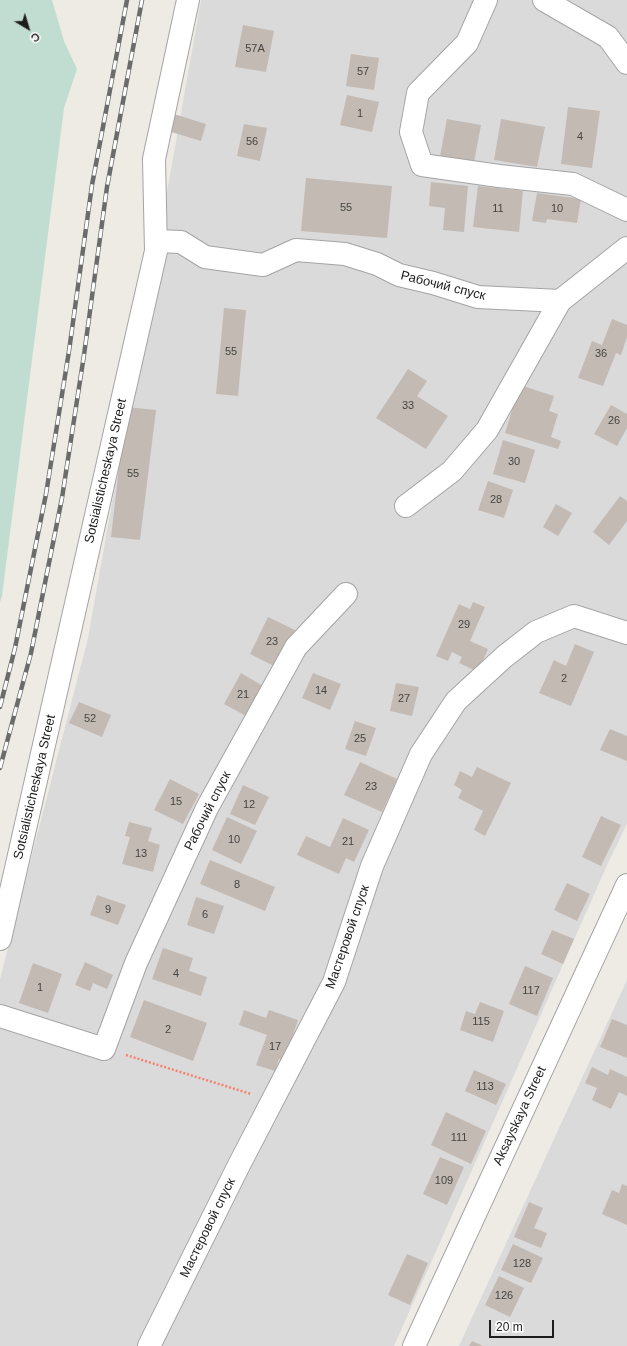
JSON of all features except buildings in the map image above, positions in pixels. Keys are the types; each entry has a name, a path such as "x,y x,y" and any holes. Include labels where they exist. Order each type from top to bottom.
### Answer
{"street":[{"name":"Sotsialisticheskaya Street","path":"0,939 156,251 154,159 188,0"},
{"path":"486,0 467,43 418,93 411,132 422,165 499,176 573,184 627,210"},
{"path":"544,0 608,37 627,64"},
{"name":"Рабочий спуск","path":"156,241 180,242 205,257 263,265 296,250 345,254 377,264 398,275 433,283 478,297 560,301"},
{"path":"406,506 452,471 487,430 560,301 627,248"},
{"name":"Рабочий спуск","path":"104,1049 136,963 207,808 296,647 346,594"},
{"name":"Мастеровой спуск","path":"149,1346 239,1164 334,982 372,866 421,754 456,701 504,657 536,632 574,616 627,633"},
{"name":"Aksayskaya Street","path":"414,1346 627,885"},
{"path":"0,1016 104,1049"}],"path":[{"path":"104,1049 272,1101"}],"shaded area":[{"path":"201,0 627,0 627,824 608,863 394,1346 0,1346 0,979 88,638"},
{"path":"627,980 627,1346 459,1346 464,1335"}],"green space":[{"path":"0,0 52,0 64,41 77,69 64,108 2,596 0,602"}],"railway":[{"path":"0,707 15,648 46,494 69,351 92,185 127,0"},
{"path":"0,768 31,653 62,498 84,355 107,187 142,0"}]}
